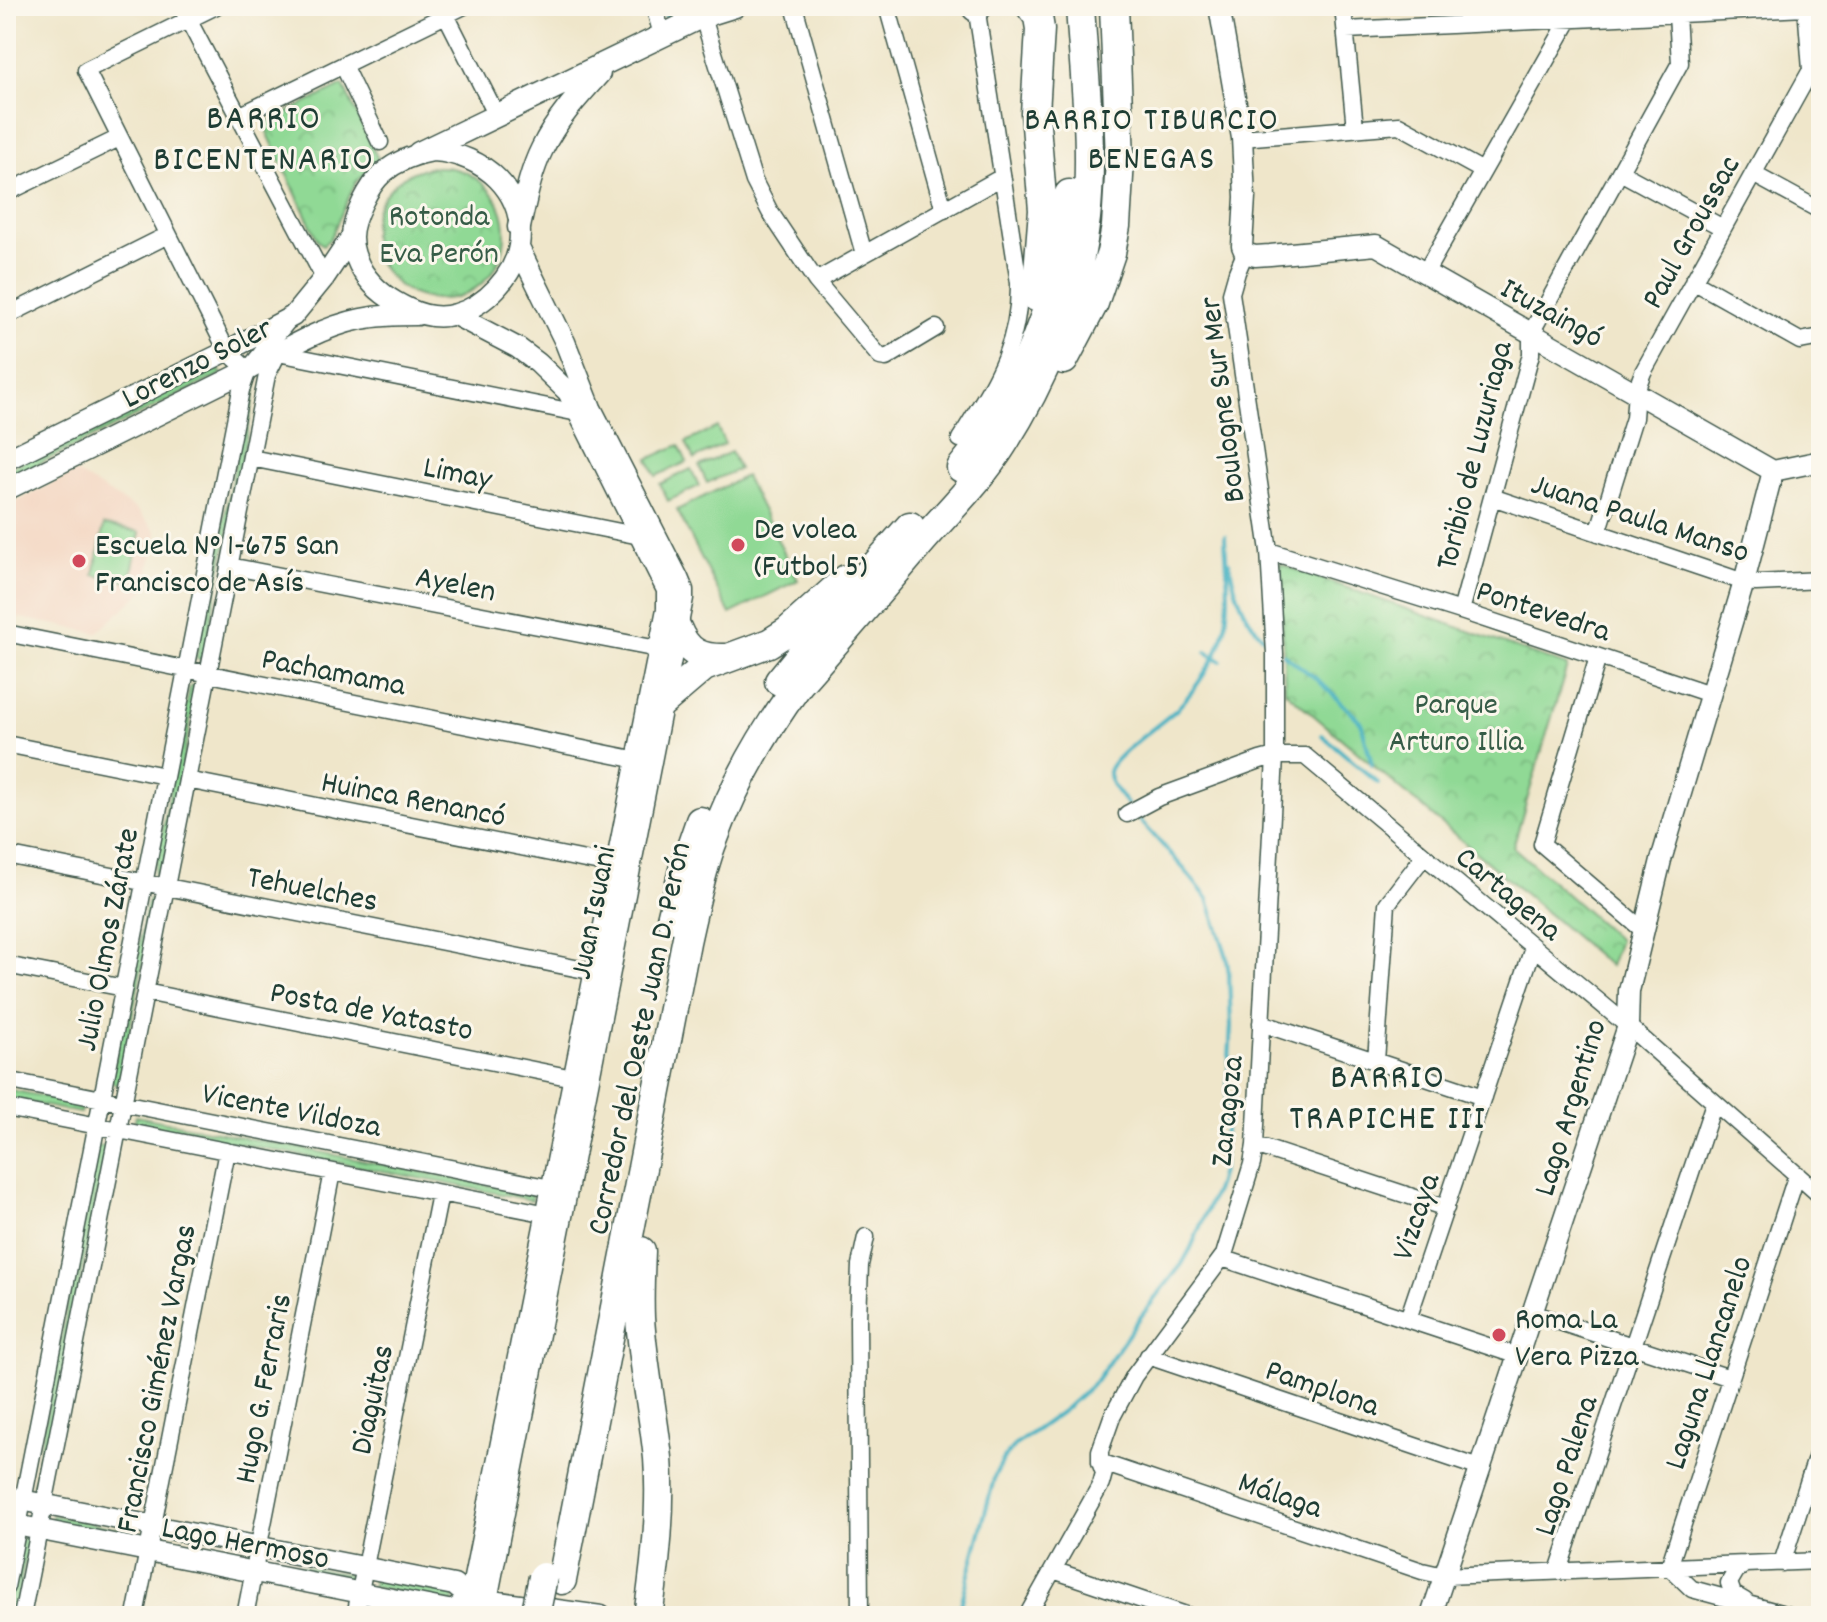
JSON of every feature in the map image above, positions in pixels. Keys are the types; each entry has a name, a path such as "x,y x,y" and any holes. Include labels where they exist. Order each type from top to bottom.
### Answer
{"highway":[{"path":"1017,382 1037,297 1043,210 1035,113 1040,29 1038,17 1030,6"},
{"name":"Corredor del Oeste Juan D. Perón","path":"980,451 1017,382 1041,324 1060,255 1068,202 1070,154 1061,6"},
{"name":"Corredor del Oeste Juan D. Perón","path":"535,1616 552,1578 697,893 735,789 779,712 799,684 945,502 980,451 1044,370 1057,340 1082,247 1088,180 1088,118 1080,6"},
{"path":"980,451 1056,373 1094,303 1111,253 1120,160 1114,6"},
{"name":"Corredor del Oeste Juan D. Perón","path":"554,1616 552,1578 664,953 690,849 705,809 733,752 762,704 796,659 914,522 945,502"},
{"path":"654,711 704,667 769,643 788,631 822,598 914,522"},
{"path":"669,644 687,645 697,654 711,659 731,657"},
{"path":"648,1616 659,1490 639,1287 651,1171 653,1111"}],"main road":[{"path":"419,153 608,63 671,31 701,11 735,6"},
{"path":"519,237 527,190 541,151 556,124 608,63"}],"street":[{"path":"216,6 185,13 86,70 227,351 248,370"},
{"path":"239,116 343,65 443,10 464,6"},
{"path":"654,6 671,31"},
{"path":"794,6 864,254"},
{"path":"887,6 944,210"},
{"path":"977,6 1020,305 980,451"},
{"name":"Boulogne Sur Mer","path":"1219,6 1242,138 1245,197 1242,246 1245,253 1231,293 1269,551"},
{"path":"1343,6 1355,128"},
{"path":"1346,30 1569,20 1616,12 1677,15 1806,7"},
{"name":"Paul Groussac","path":"1598,533 1634,418 1636,391 1643,372 1753,174 1816,70 1806,7"},
{"path":"443,10 497,116"},
{"path":"701,11 754,181 770,212 816,281 880,357 886,358 936,328"},
{"path":"185,13 324,278"},
{"name":"Toribio de Luzuriaga","path":"1461,611 1531,354 1531,333 1680,63 1677,15"},
{"path":"1425,273 1569,20"},
{"path":"343,65 380,142"},
{"path":"1242,138 1399,125 1483,171"},
{"path":"6,193 119,138"},
{"path":"447,152 462,155 486,167 505,187 512,200 519,237 510,271 496,289 476,305 455,315 439,317 421,315 395,303 374,286 354,255 352,236 361,208 373,184 382,174 419,153 447,152"},
{"path":"1620,172 1723,228"},
{"path":"1753,174 1821,211"},
{"path":"816,281 1002,177"},
{"path":"6,316 168,235"},
{"name":"Lorenzo Soler","path":"6,460 291,317 304,305 352,236"},
{"name":"Juan Isuani","path":"476,1608 654,711 683,590 647,534 585,410 565,342 519,237"},
{"name":"Ituzaingó","path":"1245,253 1255,256 1376,245 1773,471"},
{"path":"1693,281 1800,341 1821,337"},
{"name":"Lorenzo Soler","path":"6,490 318,334 350,321 421,315"},
{"name":"Juan Isuani","path":"455,315 518,348 538,363 585,410"},
{"name":"Julio Olmos Zárate","path":"6,1587 15,1498 97,1125 238,405 248,370 291,317"},
{"path":"278,353 585,410"},
{"name":"Julio Olmos Zárate","path":"22,1616 267,375 278,353"},
{"name":"Limay","path":"251,458 647,534"},
{"path":"1773,471 1821,461"},
{"name":"Lago Argentino","path":"1431,1616 1628,1026 1629,991 1661,860 1744,582 1773,471"},
{"name":"Juana Paula Manso","path":"1492,497 1744,582 1821,580"},
{"name":"Juan Isuani","path":"647,534 667,590 669,644"},
{"name":"Pontevedra","path":"1269,551 1710,694"},
{"name":"Zaragoza","path":"1027,1616 1101,1484 1104,1473 1100,1462 1103,1440 1134,1376 1222,1258 1255,1145 1275,756 1275,654 1269,551"},
{"name":"Ayelen","path":"229,566 669,644"},
{"name":"Pachamama","path":"6,633 644,761"},
{"path":"1598,657 1542,844 1644,931"},
{"path":"6,744 165,776"},
{"name":"Cartagena","path":"1127,814 1159,797 1275,756 1305,756 1628,1026 1821,1196"},
{"name":"Huinca Renancó","path":"187,780 623,868"},
{"name":"Tehuelches","path":"6,855 602,973"},
{"path":"1376,1061 1387,904 1424,856"},
{"name":"Vizcaya","path":"1408,1319 1533,948"},
{"path":"6,965 124,988"},
{"name":"Posta de Yatasto","path":"145,992 581,1079"},
{"path":"1261,1023 1483,1097"},
{"name":"Vicente Vildoza","path":"6,1080 559,1189"},
{"name":"Lago Palena","path":"1558,1571 1714,1103"},
{"name":"Vicente Vildoza","path":"6,1108 554,1215"},
{"path":"1255,1145 1446,1208"},
{"name":"Francisco Giménez Vargas","path":"135,1616 227,1151"},
{"name":"Hugo G. Ferraris","path":"245,1616 332,1172"},
{"name":"Laguna Llancanelo","path":"1669,1567 1797,1174"},
{"name":"Diaguitas","path":"355,1616 440,1194"},
{"path":"860,1616 858,1319 860,1265 866,1237"},
{"path":"1222,1258 1518,1356"},
{"path":"1532,1313 1730,1378"},
{"name":"Pamplona","path":"1148,1356 1480,1468"},
{"path":"1782,1563 1821,1443"},
{"name":"Málaga","path":"1100,1462 1444,1576 1821,1561"},
{"name":"Lago Hermoso","path":"15,1498 454,1585 476,1608"},
{"name":"Lago Hermoso","path":"12,1525 453,1611 476,1608 601,1616"},
{"path":"1745,1564 1729,1583 1733,1594 1751,1605"},
{"path":"1669,1567 1692,1589 1792,1616"},
{"path":"1053,1570 1189,1616"}],"shaded area":[{"name":"Escuela N° 1-675 San Francisco de Asís","path":"75,472 137,510 157,533 145,589 97,633 6,615 6,507"}],"green space":[{"path":"661,6 687,6 687,12 670,21 666,20"},
{"path":"343,85 378,159 356,182 330,239 323,245 318,241 267,132 268,122"},
{"name":"Rotonda Eva Perón","path":"439,167 464,172 486,186 500,208 505,233 500,258 486,280 464,294 439,299 414,294 392,280 378,258 373,233 378,208 392,186 414,172"},
{"path":"216,366 222,374 6,480 6,470"},
{"path":"252,380 257,383 204,655 198,660 196,658"},
{"path":"717,427 725,444 694,459 686,442"},
{"path":"679,445 687,462 656,476 648,459"},
{"path":"731,452 739,469 707,483 699,466"},
{"path":"691,469 699,486 668,501 660,484"},
{"name":"De volea (Futbol 5)","path":"745,476 798,580 730,614 677,510"},
{"path":"104,525 140,532 130,582 94,575"},
{"name":"Parque Arturo Illia","path":"1280,564 1567,666 1513,847 1619,940 1610,966 1285,691"},
{"path":"194,685 196,690 163,872 156,875 190,686"},
{"path":"148,899 155,900 119,1084 116,1085 111,1081"},
{"path":"6,1089 82,1104 80,1113 6,1098"},
{"path":"136,1116 533,1194 532,1200 134,1123"},
{"path":"98,1145 106,1147 39,1493 35,1495 32,1491"},
{"path":"52,1515 139,1533 138,1541 51,1523"},
{"path":"28,1536 14,1616 7,1616 21,1542 23,1537"},
{"path":"160,1537 247,1554 245,1562 159,1545"},
{"path":"266,1558 353,1575 352,1584 265,1566"},
{"path":"374,1579 455,1595 453,1603 372,1587"}],"waterway":[{"path":"664,6 668,24"},
{"path":"1127,804 1111,781 1109,772 1112,766 1184,702 1204,675 1220,645 1227,612 1225,536"},
{"path":"1229,562 1241,604 1265,639"},
{"path":"1206,652 1221,661"},
{"path":"1283,654 1318,680 1361,722 1372,765"},
{"path":"1322,735 1378,783"},
{"path":"958,1616 995,1475 1004,1458 1015,1445 1064,1410 1095,1382 1182,1264 1217,1186 1223,1163 1231,1026 1226,954 1208,899 1139,819"}],"place":[{"name":"De volea (Futbol 5)","path":"738,545"},
{"name":"Escuela N° 1-675 San Francisco de Asís","path":"79,561"},
{"name":"Roma La Vera Pizza","path":"1499,1335"}],"district":[{"name":"BARRIO BICENTENARIO","path":"264,136"},
{"name":"BARRIO TIBURCIO BENEGAS","path":"1152,136"},
{"name":"BARRIO TRAPICHE III","path":"1388,1094"}]}
